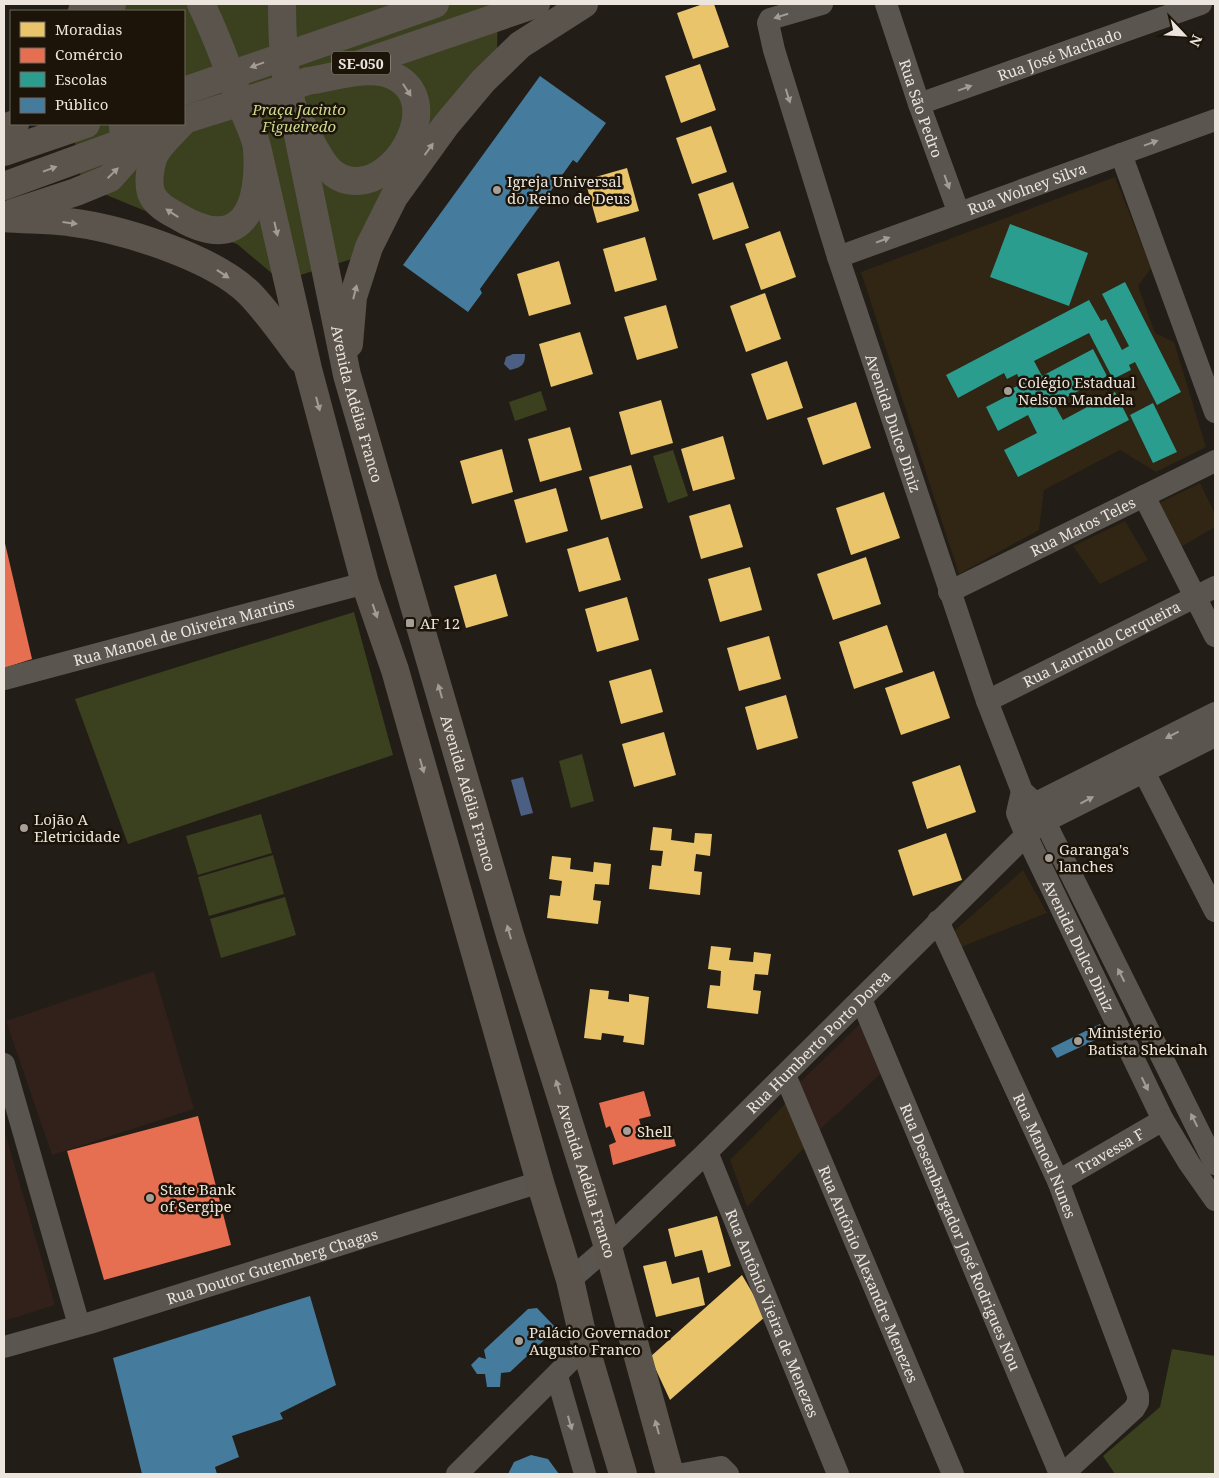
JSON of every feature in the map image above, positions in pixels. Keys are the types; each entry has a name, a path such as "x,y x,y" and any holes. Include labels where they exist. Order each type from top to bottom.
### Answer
{"main road":[{"path":"188,4 206,14 257,147 308,369 365,582 395,670 540,1182 570,1280 585,1346 623,1474"},
{"path":"270,4 282,33"},
{"path":"282,4 282,33"},
{"path":"333,38 384,9 389,4"},
{"path":"416,4 404,19 405,33 418,41 435,43 463,40 583,4"},
{"name":"SE-050","path":"212,82 333,38 435,4"},
{"name":"SE-050","path":"185,121 314,80 536,4"},
{"path":"347,375 353,297 369,247 394,197 446,125 483,81 520,45 583,4"},
{"name":"Avenida Adélia Franco","path":"282,33 292,106 347,375 510,935 608,1247 670,1474"},
{"path":"292,106 322,163 336,175 350,180 365,180 386,170 405,148 413,134 416,107 407,87 399,79 388,75 360,72 314,80"},
{"path":"185,84 202,80 212,82"},
{"path":"185,91 212,82"},
{"path":"4,152 83,125"},
{"path":"4,217 110,178 125,161 130,150 120,125"},
{"path":"4,186 173,125"},
{"path":"179,125 153,157 150,182 151,192 157,203 187,223 217,230 236,226 248,212 256,186 257,147"},
{"path":"4,217 85,225 116,232 196,258 223,273 249,293 278,327 308,369"}],"street":[{"name":"Avenida Dulce Diniz","path":"822,4 770,20 768,23 774,50 838,257 949,592 987,702 1030,808 1213,1158"},
{"name":"Rua São Pedro","path":"886,4 919,104 958,211"},
{"name":"Rua José Machado","path":"919,104 1201,4"},
{"name":"Rua Wolney Silva","path":"838,257 958,211 1215,120"},
{"path":"1121,154 1215,412"},
{"name":"Rua Matos Teles","path":"949,592 1215,461"},
{"path":"1144,496 1206,592 1215,636"},
{"name":"Rua Manoel de Oliveira Martins","path":"4,679 365,582"},
{"name":"Rua Laurindo Cerqueira","path":"987,702 1206,592"},
{"path":"1030,808 1215,712"},
{"path":"1030,808 1143,770 1215,736"},
{"path":"1143,770 1215,911"},
{"name":"Rua Humberto Porto Dorea","path":"570,1280 608,1247 785,1075 1026,835 1030,808"},
{"name":"Avenida Dulce Diniz","path":"1026,835 1162,1120 1215,1200"},
{"name":"Rua Manoel Nunes","path":"938,921 1058,1181 1138,1395 1134,1409 1061,1474"},
{"name":"Rua Desembargador José Rodrigues Nou","path":"862,999 1061,1474"},
{"path":"4,1064 79,1325"},
{"name":"Rua Antônio Alexandre Menezes","path":"785,1075 953,1474"},
{"name":"Travessa F","path":"1058,1181 1162,1120"},
{"name":"Rua Antônio Vieira de Menezes","path":"706,1152 838,1474"},
{"path":"1189,1163 1213,1158"},
{"name":"Rua Doutor Gutemberg Chagas","path":"4,1347 540,1182"},
{"path":"457,1474 585,1346"},
{"path":"556,1376 585,1474"},
{"path":"683,1474 721,1467 728,1474"}],"shaded area":[{"name":"Colégio Estadual Nelson Mandela","path":"1115,177 1151,268 1138,286 1155,333 1174,342 1206,447 1156,472 1120,450 1044,490 1039,530 959,574 861,272"},
{"path":"1200,483 1215,514 1215,527 1179,548 1155,505"},
{"path":"1125,521 1148,560 1100,584 1073,546"},
{"path":"1023,870 1047,913 961,947 953,932"},
{"path":"154,971 194,1109 52,1155 6,1021"},
{"path":"864,1020 887,1068 817,1132 798,1084"},
{"path":"788,1101 805,1147 747,1207 730,1160"},
{"path":"4,1129 55,1305 4,1321"}],"green space":[{"name":"Praça Jacinto Figueiredo","path":"98,4 498,4 497,55 352,259 281,281 237,244 182,226 82,185 72,125 185,125 185,10 95,10"},
{"path":"541,391 547,410 515,421 509,402"},
{"path":"673,450 688,496 668,503 653,456"},
{"path":"354,612 393,755 128,844 75,699"},
{"path":"582,754 594,801 571,808 559,761"},
{"path":"261,814 272,853 198,875 186,836"},
{"path":"273,855 284,894 209,916 198,877"},
{"path":"285,897 296,935 221,958 210,919"},
{"path":"1172,1349 1215,1356 1215,1474 1115,1474 1103,1456 1160,1407"}],"water":[{"path":"513,354 525,354 525,358 522,365 510,370 504,364 506,357"},
{"path":"523,777 533,813 521,816 511,780"}],"building: Moradias":[{"path":"703,4 714,4 729,47 693,59 677,13"},
{"path":"700,64 716,110 681,123 665,76"},
{"path":"711,126 727,172 692,184 676,138"},
{"path":"627,168 639,211 597,223 585,180"},
{"path":"733,182 749,228 713,240 698,194"},
{"path":"780,231 796,277 761,290 745,244"},
{"path":"645,237 657,280 615,292 603,249"},
{"path":"559,261 571,304 529,316 517,274"},
{"path":"765,293 781,339 746,352 730,306"},
{"path":"666,305 678,348 637,360 624,317"},
{"path":"580,332 593,374 551,387 539,344"},
{"path":"787,361 803,408 767,420 751,374"},
{"path":"661,400 673,443 631,455 619,412"},
{"path":"856,402 871,448 823,465 807,418"},
{"path":"570,427 582,470 540,482 528,439"},
{"path":"723,436 735,479 693,491 681,449"},
{"path":"502,449 513,492 472,504 460,461"},
{"path":"631,465 643,508 601,520 589,477"},
{"path":"556,488 568,531 526,543 514,500"},
{"path":"884,492 900,538 851,555 836,508"},
{"path":"730,504 743,547 701,559 689,516"},
{"path":"608,537 621,580 579,592 567,549"},
{"path":"866,557 881,604 833,620 817,574"},
{"path":"750,567 762,610 720,622 708,579"},
{"path":"496,574 508,616 466,628 454,586"},
{"path":"627,597 639,640 597,652 585,609"},
{"path":"887,625 903,672 854,689 839,642"},
{"path":"769,636 781,679 739,691 727,648"},
{"path":"651,669 663,712 621,724 609,681"},
{"path":"934,671 950,718 901,735 885,688"},
{"path":"786,695 798,738 757,750 745,707"},
{"path":"664,732 676,775 634,787 622,744"},
{"path":"960,765 976,812 927,829 912,782"},
{"path":"653,827 672,829 671,840 694,843 695,833 712,834 710,856 696,854 694,871 702,872 700,895 649,889 652,865 661,866 663,851 650,850"},
{"path":"946,833 962,880 913,896 898,850"},
{"path":"552,856 571,858 570,869 593,872 594,862 611,864 609,885 595,884 593,900 601,901 598,924 547,918 550,895 560,896 562,881 549,879"},
{"path":"711,946 731,948 729,960 753,962 754,952 771,954 768,975 755,974 753,990 761,991 758,1014 707,1008 710,985 720,986 721,971 708,969"},
{"path":"590,989 609,991 608,999 629,1002 629,994 649,997 644,1045 623,1042 624,1036 602,1033 601,1040 584,1038"},
{"path":"717,1216 731,1266 708,1273 702,1250 675,1257 668,1229"},
{"path":"666,1261 672,1284 699,1277 705,1305 656,1317 643,1266"},
{"path":"742,1275 766,1316 670,1400 650,1357"}],"building: Comércio":[{"path":"4,539 32,659 4,668"},
{"name":"Shell","path":"644,1091 651,1116 639,1119 643,1134 671,1127 676,1146 613,1165 609,1145 616,1142 610,1126 606,1128 599,1103"},
{"name":"State Bank of Sergipe","path":"198,1116 231,1245 104,1280 67,1151"}],"building: Escolas":[{"path":"1010,224 1088,253 1069,306 990,277"},
{"path":"1125,282 1181,392 1157,405 1135,362 1129,365 1131,370 1113,379 1089,333 1034,361 1042,376 1093,349 1107,376 1054,404 1063,420 1115,392 1129,420 1018,477 1004,450 1037,433 1028,415 998,431 986,407 1015,392 1013,388 1022,384 1017,374 1007,379 1004,373 958,398 946,375 1089,300 1101,321 1106,319 1122,350 1129,346 1102,294"},
{"path":"1153,403 1177,452 1153,463 1130,415"}],"building: Público":[{"path":"540,76 606,123 577,163 573,160 480,289 482,293 468,312 403,265"},
{"name":"Ministério Batista Shekinah","path":"1100,1024 1106,1035 1057,1058 1051,1048"},
{"path":"310,1296 336,1385 280,1413 283,1419 232,1436 239,1457 215,1467 217,1474 142,1474 113,1358"},
{"name":"Palácio Governador Augusto Franco","path":"537,1308 555,1327 554,1331 510,1372 501,1373 500,1387 487,1387 485,1374 477,1374 471,1365 479,1357 486,1359 484,1350 528,1309"},
{"path":"531,1455 548,1459 559,1474 508,1474 514,1462"}],"place":[{"name":"Igreja Universal do Reino de Deus","path":"497,190"},
{"name":"Colégio Estadual Nelson Mandela","path":"1008,391"},
{"name":"AF 12","path":"410,623"},
{"name":"Lojão A Eletricidade","path":"24,828"},
{"name":"Garanga's lanches","path":"1049,858"},
{"name":"Ministério Batista Shekinah","path":"1078,1041"},
{"name":"Shell","path":"627,1131"},
{"name":"State Bank of Sergipe","path":"150,1198"},
{"name":"Palácio Governador Augusto Franco","path":"519,1341"}]}
